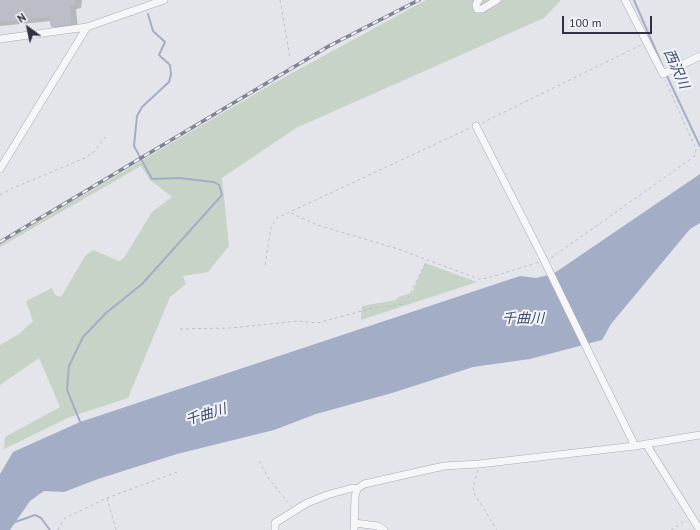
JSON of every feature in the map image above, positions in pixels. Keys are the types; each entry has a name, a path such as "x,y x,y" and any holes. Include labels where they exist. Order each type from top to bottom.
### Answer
{"street":[{"path":"0,39 88,27 164,0"},
{"path":"479,0 476,4 477,9 482,9 497,0"},
{"path":"625,0 663,74 700,56"},
{"path":"0,169 88,27"},
{"path":"476,126 635,446"},
{"path":"384,530 378,526 354,526 354,502 357,489 364,484 444,466 480,464 635,446 700,435"},
{"path":"646,444 700,530"},
{"path":"275,530 275,523 327,495 352,488 357,489"}],"path":[{"path":"280,0 290,57"},
{"path":"265,265 271,227 277,218 284,214 291,213 476,126 647,43"},
{"path":"291,213 317,225 398,249 479,279 488,278 555,256 695,156 696,149 663,74"},
{"path":"0,195 12,188 85,158 94,152 105,137"},
{"path":"180,329 231,328 298,321 317,323 373,308 405,304 427,260"},
{"path":"259,461 269,480 295,511"},
{"path":"480,464 473,487 474,492 497,530"},
{"path":"58,530 65,518 107,498 180,471"},
{"path":"107,498 116,530"},
{"path":"671,530 692,517"}],"green space":[{"path":"426,0 561,0 544,18 296,128 222,178 229,246 208,272 183,276 186,284 170,297 128,398 70,417 4,449 5,437 60,407 39,358 0,385 0,345 19,334 33,321 26,301 52,288 55,295 61,297 85,256 93,250 119,261 124,258 152,212 172,197 150,180 141,166 0,247 0,244 272,84"},
{"path":"425,263 477,282 361,320 362,306 396,300 398,297 412,293"}],"water":[{"name":"千曲川","path":"700,174 700,223 690,229 611,324 602,340 530,359 473,367 392,393 316,414 274,430 177,454 98,479 64,492 44,491 30,501 10,530 0,530 0,474 13,452 80,422 520,276 536,278 553,274"}],"building":[{"path":"0,0 75,0 75,5 70,6 71,24 51,27 49,17 0,22"}],"waterway":[{"name":"西沢川","path":"634,0 663,67"},
{"path":"81,424 67,390 69,366 83,337 106,313 142,284 222,195 219,185 214,182 179,178 152,179 134,146 137,116 142,107 169,82 171,74 170,65 159,55 165,42 153,31 148,14"},
{"name":"西沢川","path":"666,74 700,146"},
{"path":"15,522 35,515 41,518 50,530"}],"railway":[{"path":"0,242 329,46 419,0"}]}
